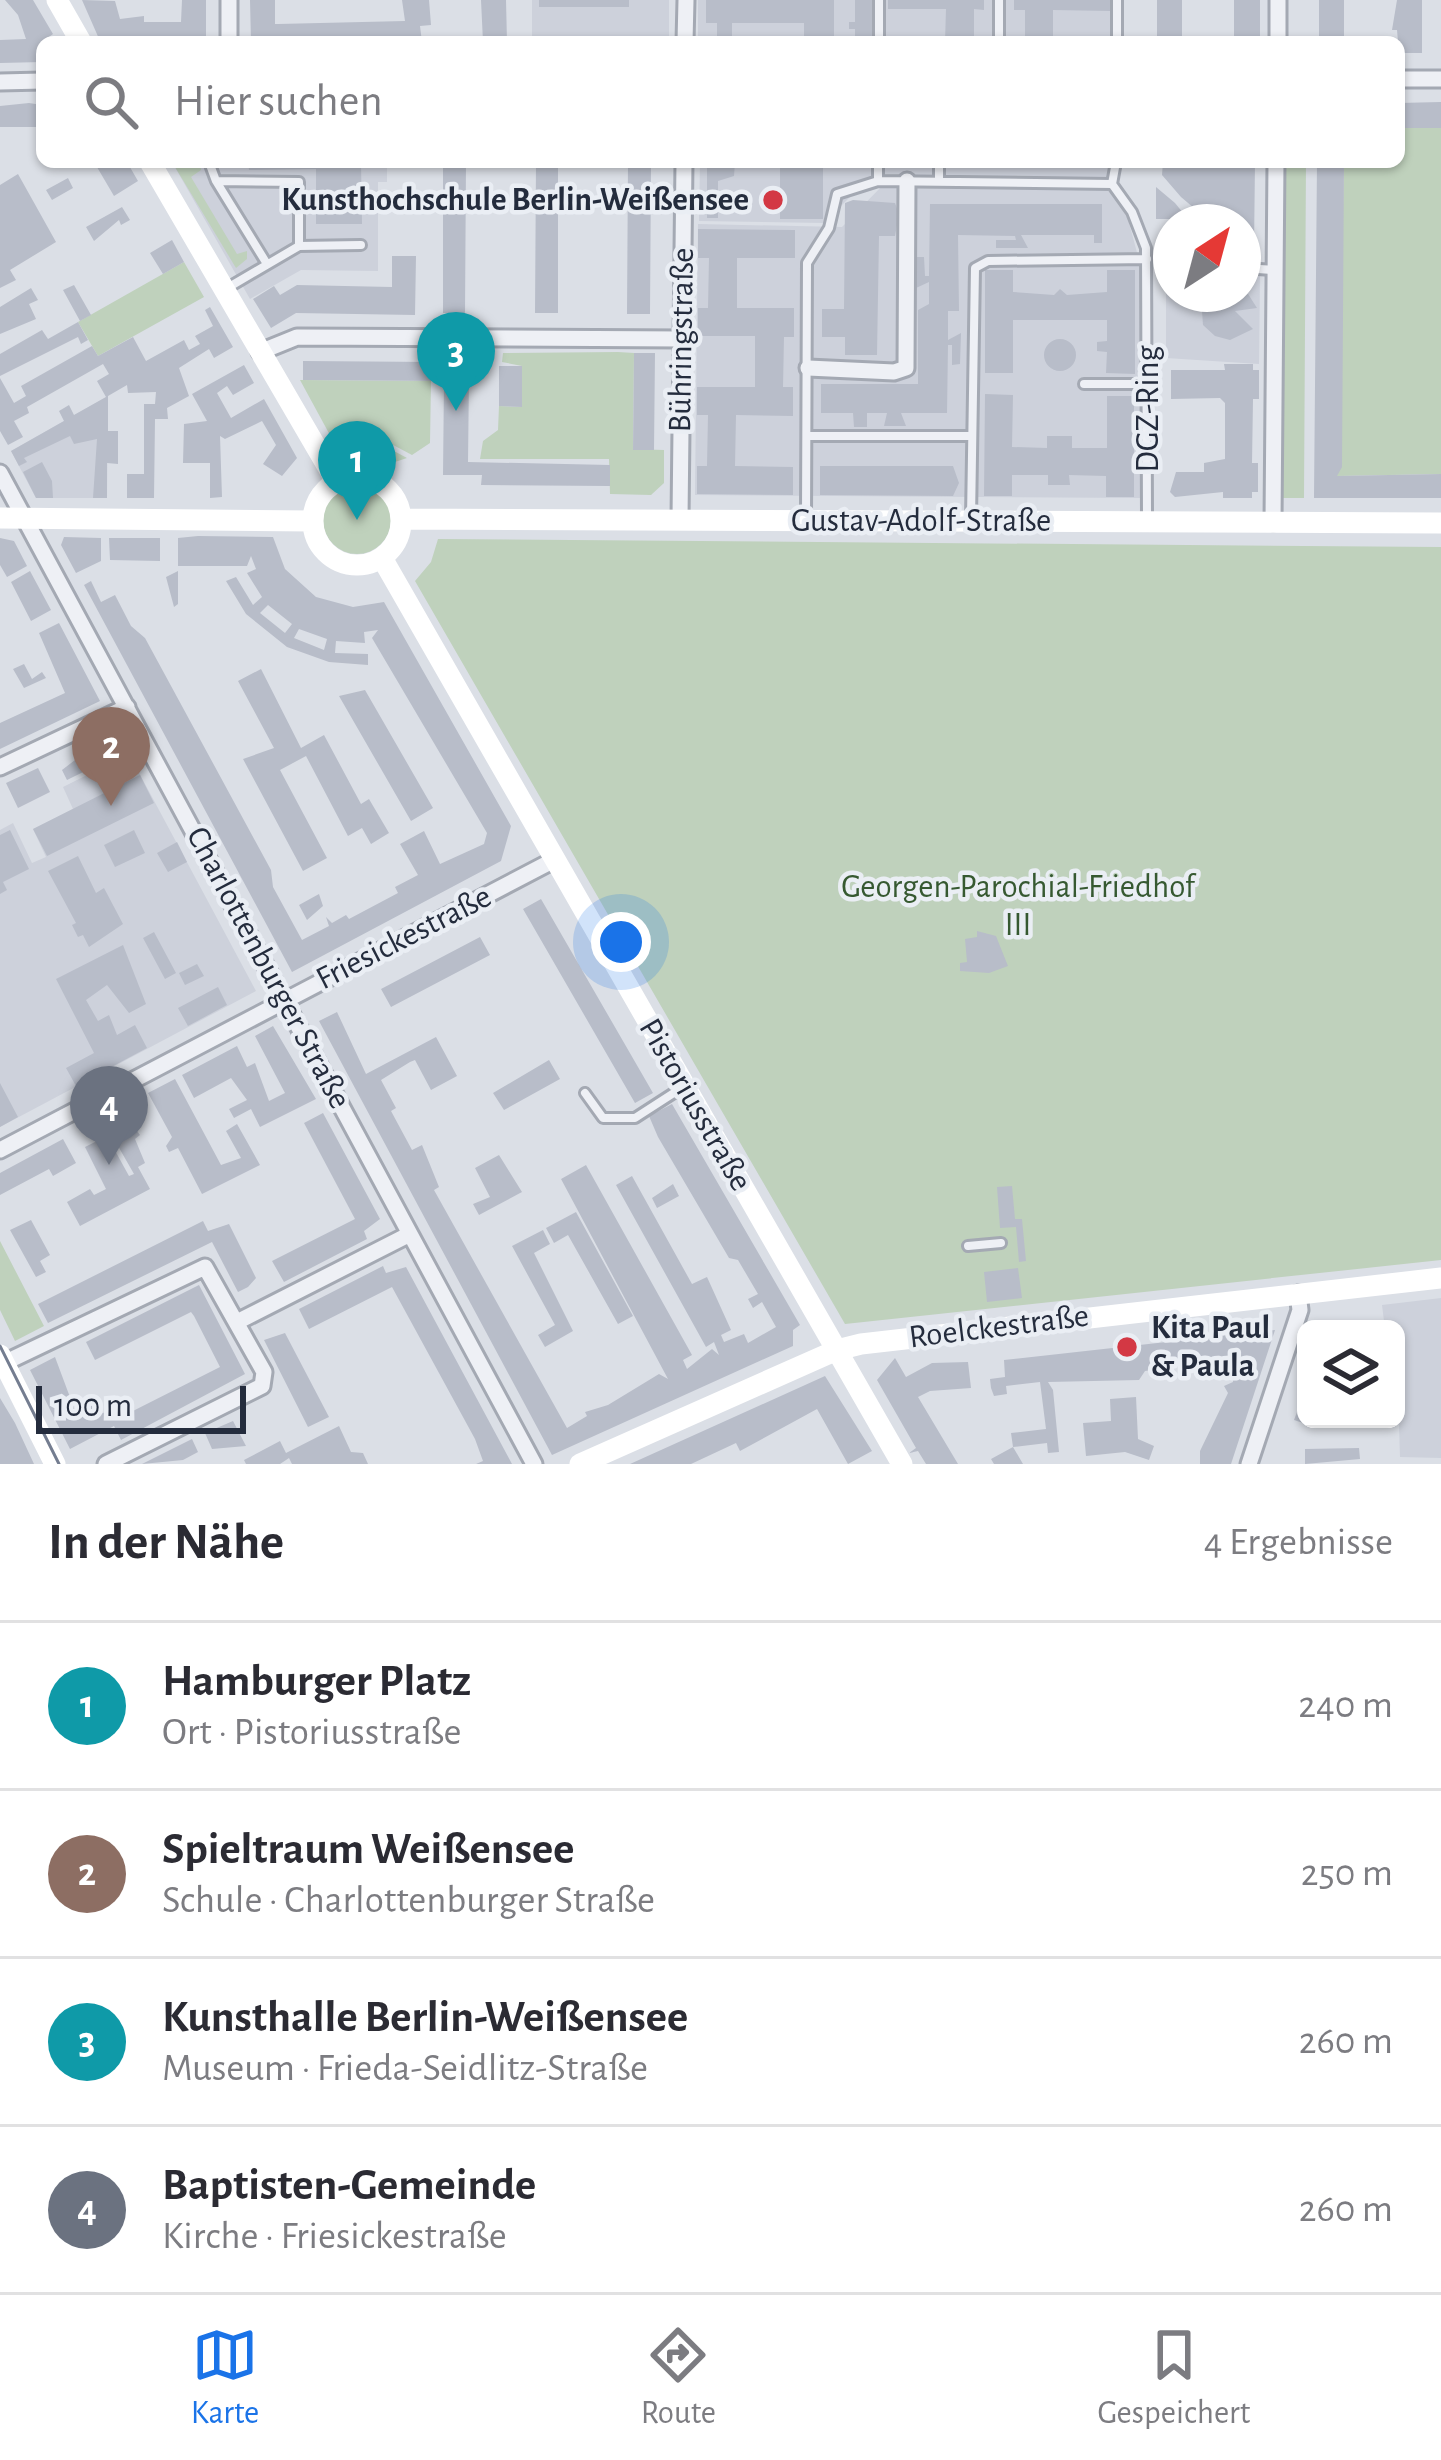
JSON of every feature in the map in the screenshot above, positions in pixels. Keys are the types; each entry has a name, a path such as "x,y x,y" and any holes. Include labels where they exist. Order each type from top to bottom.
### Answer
{"street":[{"path":"57,0 78,36"},
{"path":"229,0 229,36"},
{"path":"686,0 686,36"},
{"path":"1278,0 1278,36"},
{"path":"1405,79 1441,79"},
{"path":"0,82 36,81"},
{"path":"154,168 336,482"},
{"name":"Bühringstraße","path":"680,519 684,168"},
{"path":"1273,522 1276,168"},
{"path":"808,368 894,372 906,368 907,181"},
{"path":"260,352 297,337 682,339"},
{"name":"Charlottenburger Straße","path":"0,473 534,1464"},
{"path":"364,477 378,482 398,502 401,519 395,544 382,558 359,566 340,562 319,544 312,521 316,502 336,482 364,477"},
{"path":"0,518 312,521"},
{"name":"Gustav-Adolf-Straße","path":"401,519 1441,523"},
{"name":"Pistoriusstraße","path":"382,558 902,1464"},
{"path":"0,767 127,706"},
{"name":"Friesickestraße","path":"0,1150 554,860"},
{"path":"237,1322 410,1234"},
{"path":"56,1464 2,1359 198,1268 210,1273 264,1372 262,1386 106,1464"},
{"name":"Roelckestraße","path":"593,1462 837,1350 1441,1278"},
{"path":"1249,1464 1300,1310 1298,1294"}],"lane":[{"path":"879,0 879,36"},
{"path":"999,0 999,36"},
{"path":"1117,0 1117,36"},
{"path":"211,168 267,264"},
{"path":"878,168 878,181"},
{"path":"939,168 939,180"},
{"path":"1058,168 1058,179"},
{"path":"806,520 806,263 824,233 837,194 878,181 1058,179 1112,184 1115,168"},
{"path":"216,181 299,182 299,246"},
{"name":"DGZ-Ring","path":"1112,184 1132,212 1147,259 1147,522"},
{"path":"223,291 299,246 361,245"},
{"path":"971,521 975,268 988,260 1147,259"},
{"path":"1261,269 1274,270"},
{"path":"1084,384 1149,384"},
{"path":"807,436 970,436"},
{"path":"585,1093 603,1118 622,1122 684,1086"},
{"path":"968,1246 1001,1243"}],"shaded area":[{"path":"532,0 669,0 669,36 532,36"},
{"path":"698,0 1120,0 1118,36 698,36"},
{"path":"175,168 387,168 387,182 378,182 378,271 301,270 250,299"},
{"name":"Kunsthochschule Berlin-Weißensee","path":"700,168 1115,168 1115,179 869,178 824,223 699,221"},
{"path":"883,185 1106,188 1114,195 1128,219 1143,275 1141,498 695,495 698,224 842,227"},
{"path":"1166,312 1260,312 1259,364 1166,358"},
{"path":"108,396 107,498 36,498 11,451"},
{"path":"129,754 256,991 0,1127 0,830 13,823 32,863 46,857 33,829 73,809 63,787"},
{"path":"1441,1298 1441,1458 1400,1457 1399,1428 1405,1428 1405,1320 1384,1320 1382,1305"}],"green space":[{"path":"1405,128 1441,128 1441,474 1337,476 1344,168 1405,168"},
{"path":"176,168 201,168 191,177 237,254 247,251 247,259 236,268"},
{"path":"1283,168 1306,168 1304,498 1280,498"},
{"path":"184,262 204,297 98,356 78,322"},
{"path":"503,353 634,353 633,449 664,450 664,483 651,495 610,494 609,459 480,459 483,441 498,430 499,406 521,407 522,366 502,362"},
{"path":"300,380 431,381 430,443 412,455 380,438 331,437"},
{"path":"335,443 379,443 407,458 383,466 348,460"},
{"path":"357,486 381,496 391,520 381,544 357,554 333,544 323,520 333,496"},
{"name":"Georgen-Parochial-Friedhof III","path":"438,539 1441,547 1441,1260 845,1324 415,581 431,562"},
{"path":"0,1241 44,1326 15,1341 0,1310"}],"building":[{"path":"5,0 33,0 53,34 36,36 36,62 0,63 0,40 26,39 18,15"},
{"path":"82,0 115,1 120,19 144,16 144,22 181,22 182,0 206,0 206,36 98,36"},
{"path":"250,0 275,0 278,24 405,21 402,0 429,0 431,25 420,26 421,36 251,36"},
{"path":"481,0 506,0 507,36 483,36"},
{"path":"539,0 629,0 629,7 539,7"},
{"path":"706,0 834,0 834,36 804,36 804,23 732,23 732,36 717,36 717,23 706,23"},
{"path":"855,0 872,0 872,36 855,36 849,22 855,22"},
{"path":"888,0 984,0 984,10 974,9 974,36 945,36 946,9 888,9"},
{"path":"1014,0 1111,0 1111,11 1053,10 1053,36 1025,36 1025,10 1014,10"},
{"path":"1157,0 1182,0 1182,36 1157,36"},
{"path":"1234,0 1260,0 1260,36 1234,36"},
{"path":"1319,0 1344,0 1344,36 1319,36"},
{"path":"1397,0 1422,0 1422,53 1405,53 1405,36 1392,30"},
{"path":"1441,102 1441,128 1405,128 1405,103"},
{"path":"36,104 36,127 0,127 0,106"},
{"path":"98,168 130,168 138,181 114,196"},
{"path":"361,168 362,224 316,224 316,169 249,170"},
{"path":"443,168 466,168 465,313 443,313"},
{"path":"536,168 558,168 558,313 535,313"},
{"path":"628,168 651,168 650,314 627,314"},
{"path":"707,168 735,168 734,176 718,181 718,218 707,218"},
{"path":"780,168 823,168 823,219 780,219"},
{"path":"1163,168 1255,168 1255,204 1189,204 1162,175"},
{"path":"1317,168 1344,168 1342,467 1337,476 1441,474 1441,498 1314,498"},
{"path":"18,174 56,242 10,270 16,280 0,288 0,185"},
{"path":"68,178 73,188 52,200 46,190"},
{"path":"1156,187 1176,204 1156,204"},
{"path":"845,203 895,203 899,214 895,236 879,236 877,355 845,355 845,337 822,337 822,309 844,309"},
{"path":"930,204 1102,204 1102,243 1094,243 1094,235 1021,235 1028,248 996,248 996,240 1016,240 1015,236 958,235 959,311 948,311 948,340 961,333 960,364 952,365 952,345 948,345 947,413 901,413 906,426 884,426 887,413 867,413 867,427 854,427 853,413 821,413 821,384 918,384 918,310 929,304 929,282 916,288 917,257 924,257 925,276 929,276"},
{"path":"122,207 130,220 121,225 119,220 94,241 86,227"},
{"path":"698,229 795,230 795,258 737,258 737,308 794,308 794,337 784,337 783,387 793,387 793,416 736,415 735,466 793,467 793,495 697,494 697,466 707,466 708,415 697,415 697,387 755,387 755,336 698,336 698,308 708,308 709,258 698,258"},
{"path":"172,240 184,262 163,274 150,253"},
{"path":"392,256 416,256 415,315 296,313 271,328 253,299 274,286 280,295 297,285 392,287"},
{"path":"985,270 1013,270 1013,292 1054,295 1060,289 1067,295 1107,292 1107,270 1135,270 1135,374 1106,373 1107,352 1097,351 1097,342 1107,341 1107,320 1013,320 1013,373 985,373"},
{"path":"74,285 91,315 80,321 63,290"},
{"path":"31,288 38,300 29,304 36,319 0,334 0,307"},
{"path":"210,307 233,347 214,358 209,349 179,368 189,396 167,408 168,419 155,419 154,498 127,498 127,474 144,474 144,404 155,404 156,392 128,393 127,385 108,396 108,431 118,431 118,464 107,463 107,498 93,498 97,439 74,444 70,436 24,458 27,462 19,466 11,451 64,421 59,411 69,405 74,415 106,397 97,381 109,374 103,364 27,407 29,413 14,421 23,437 8,445 0,431 0,378 14,403 26,396 21,386 92,346 98,356 133,337 146,361 184,340 189,350 200,344 195,336 213,326 205,310"},
{"path":"1202,312 1236,312 1253,329 1230,340 1215,336 1203,325"},
{"path":"78,322 88,340 81,344 78,337 0,376 0,354 42,330 48,339"},
{"path":"1060,339 1071,344 1076,355 1071,366 1060,371 1049,366 1044,355 1049,344"},
{"path":"634,353 655,353 654,450 633,450"},
{"path":"303,361 432,362 432,375 469,376 468,462 610,465 610,486 481,485 482,475 443,475 444,381 303,380"},
{"path":"1224,364 1253,364 1253,370 1259,370 1259,399 1253,399 1252,463 1258,463 1258,492 1252,492 1252,498 1223,498 1223,492 1175,497 1170,492 1176,472 1204,472 1204,463 1225,459 1225,403 1220,398 1171,399 1171,370 1225,370"},
{"path":"244,365 254,383 233,395 227,386 217,393 231,418 264,399 297,458 282,476 263,464 276,445 262,421 225,439 220,436 222,497 210,498 210,463 183,463 184,424 207,421 192,394"},
{"path":"499,366 522,366 522,407 499,406"},
{"path":"985,394 1013,395 1012,447 1047,448 1047,436 1072,436 1072,448 1107,448 1107,396 1134,396 1134,497 1106,497 1106,476 1069,475 1070,485 1048,485 1048,475 1012,475 1012,496 984,496"},
{"path":"42,462 52,481 53,498 36,498 23,472"},
{"path":"820,466 953,466 959,483 953,496 820,495"},
{"path":"64,537 101,538 101,561 76,573 61,545"},
{"path":"273,537 285,569 316,597 353,607 384,602 511,826 501,861 292,972 84,585 91,581 101,602 115,595 131,626 145,638 271,870 273,887 302,940 329,926 326,917 332,923 346,915 349,919 398,893 395,887 418,875 400,844 424,831 440,864 484,844 487,833 372,638 378,630 364,632 365,643 336,641 335,653 368,654 368,665 329,662 287,647 246,614 226,581 236,577 253,605 262,597 247,573 256,569 251,556 247,566 178,566 178,538","holes":["268,605 292,624 285,633 260,613","299,629 327,639 324,650 294,638"]},
{"path":"0,538 14,541 27,566 7,577 0,565"},
{"path":"109,538 160,538 160,561 110,560"},
{"path":"30,571 51,610 31,621 11,582"},
{"path":"178,571 178,604 174,607 166,577"},
{"path":"59,623 100,701 0,749 0,723 65,693 39,633"},
{"path":"24,664 32,679 42,672 46,678 24,688 13,669"},
{"path":"261,669 301,748 324,735 361,804 369,799 389,833 371,844 362,828 348,836 306,756 280,770 327,858 303,871 243,759 274,748 238,681"},
{"path":"365,690 433,808 411,821 339,696"},
{"path":"121,741 126,751 67,780 62,770 75,760"},
{"path":"38,768 50,792 18,808 6,783"},
{"path":"140,775 154,803 47,856 33,829"},
{"path":"10,830 29,869 3,882 7,890 0,894 0,835"},
{"path":"134,830 145,853 115,867 104,845"},
{"path":"177,842 187,862 168,872 157,853"},
{"path":"78,856 96,893 104,888 123,924 89,947 83,935 78,937 72,925 76,923 48,871"},
{"path":"319,894 323,906 307,920 299,905"},
{"path":"541,899 653,1093 635,1103 523,909"},
{"path":"977,931 996,936 1008,966 989,973 960,971 960,963 967,962 965,939 977,937"},
{"path":"154,932 176,973 165,979 143,938"},
{"path":"480,937 490,955 391,1007 381,989"},
{"path":"123,945 146,1004 129,1013 107,985 86,1000 98,1021 109,1015 117,1035 135,1025 147,1048 76,1086 66,1068 94,1053 56,979"},
{"path":"197,964 204,976 185,985 179,973"},
{"path":"218,987 227,1005 188,1026 178,1008"},
{"path":"337,1012 366,1074 436,1037 457,1076 431,1090 415,1060 410,1062 381,1080 396,1108 391,1111 412,1150 422,1145 439,1187 434,1190 567,1428 587,1416 585,1412 608,1405 659,1374 668,1379 561,1179 586,1165 692,1355 683,1360 687,1369 712,1349 719,1355 714,1342 706,1347 616,1185 632,1176 692,1284 707,1277 731,1330 721,1335 724,1342 744,1334 748,1343 776,1327 762,1302 753,1308 748,1299 758,1294 738,1260 729,1258 658,1137 649,1116 672,1104 800,1325 793,1330 793,1346 552,1455 319,1021"},
{"path":"273,1026 316,1099 260,1127 251,1109 234,1118 229,1109 247,1100 231,1078 194,1098 182,1075 237,1046 247,1067 255,1063 269,1101 285,1093 255,1036"},
{"path":"549,1060 560,1079 504,1110 493,1093"},
{"path":"175,1079 221,1165 241,1158 226,1131 237,1124 260,1165 202,1194 178,1148 169,1152 166,1146 172,1137 148,1093"},
{"path":"0,1083 18,1117 0,1127"},
{"path":"120,1108 140,1135 135,1139 145,1163 138,1167 150,1189 80,1226 67,1202 90,1189 94,1195 106,1189 85,1147 107,1136 129,1176 134,1174 102,1118"},
{"path":"323,1113 380,1219 364,1231 367,1239 284,1282 272,1261 355,1219 304,1123"},
{"path":"63,1139 76,1163 53,1176 49,1169 0,1195 0,1173"},
{"path":"499,1155 522,1192 479,1215 473,1204 490,1197 475,1168"},
{"path":"673,1184 679,1196 657,1208 652,1198"},
{"path":"1012,1186 1015,1219 1022,1219 1026,1261 1019,1262 1016,1227 1000,1228 997,1187"},
{"path":"576,1212 633,1316 618,1324 568,1235 554,1243 546,1228"},
{"path":"31,1220 50,1255 40,1261 46,1272 36,1277 10,1230"},
{"path":"203,1221 208,1231 229,1224 256,1278 248,1287 238,1292 212,1242 48,1323 38,1304"},
{"path":"543,1230 550,1244 534,1253 573,1331 545,1347 538,1335 555,1325 512,1246"},
{"path":"383,1266 386,1273 406,1267 512,1464 476,1464 483,1461 475,1439 392,1287 309,1329 299,1309"},
{"path":"1018,1268 1022,1298 987,1302 984,1272"},
{"path":"199,1285 245,1374 121,1440 114,1426 70,1449 30,1370 55,1357 77,1416 94,1404 99,1415 119,1405 125,1415 220,1367 194,1316 191,1312 95,1360 86,1342"},
{"path":"1275,1330 1231,1464 1200,1464 1200,1451 1228,1393 1224,1386 1233,1382 1231,1357 1211,1358 1201,1368 1196,1364 1145,1371 1139,1380 1048,1382 1053,1390 1059,1452 1048,1453 1047,1443 1013,1447 1011,1433 1046,1429 1040,1382 1006,1386 1007,1394 994,1396 991,1388 990,1379 1005,1377 1004,1360"},
{"path":"285,1333 329,1417 308,1427 264,1340"},
{"path":"895,1358 906,1377 932,1363 968,1362 971,1388 930,1391 918,1397 958,1464 926,1464 918,1451 909,1453 916,1448 877,1380"},
{"path":"825,1376 872,1451 848,1464 817,1409 740,1451 736,1443 691,1464 630,1464"},
{"path":"1136,1397 1138,1439 1154,1446 1149,1460 1125,1452 1086,1456 1083,1423 1111,1421 1110,1399"},
{"path":"0,1398 15,1423 34,1464 0,1464"},
{"path":"233,1421 246,1446 212,1449 205,1433"},
{"path":"339,1426 351,1452 363,1453 368,1464 292,1464 289,1458 280,1464 246,1464 244,1460 280,1441 286,1453"},
{"path":"192,1439 198,1452 183,1460 142,1464"},
{"path":"1013,1447 1023,1464 994,1464 991,1459"},
{"path":"1359,1448 1360,1459 1305,1464 1305,1449"}],"tram line":[{"path":"0,1346 59,1464"}],"place":[{"name":"Kunsthochschule Berlin-Weißensee","path":"773,200"},
{"name":"Kunsthalle Berlin-Weißensee","path":"456,411"},
{"name":"Hamburger Platz","path":"357,520"},
{"name":"Spieltraum Weißensee","path":"111,806"},
{"name":"Baptisten-Gemeinde","path":"109,1165"},
{"name":"Kita Paul & Paula","path":"1127,1347"}]}
